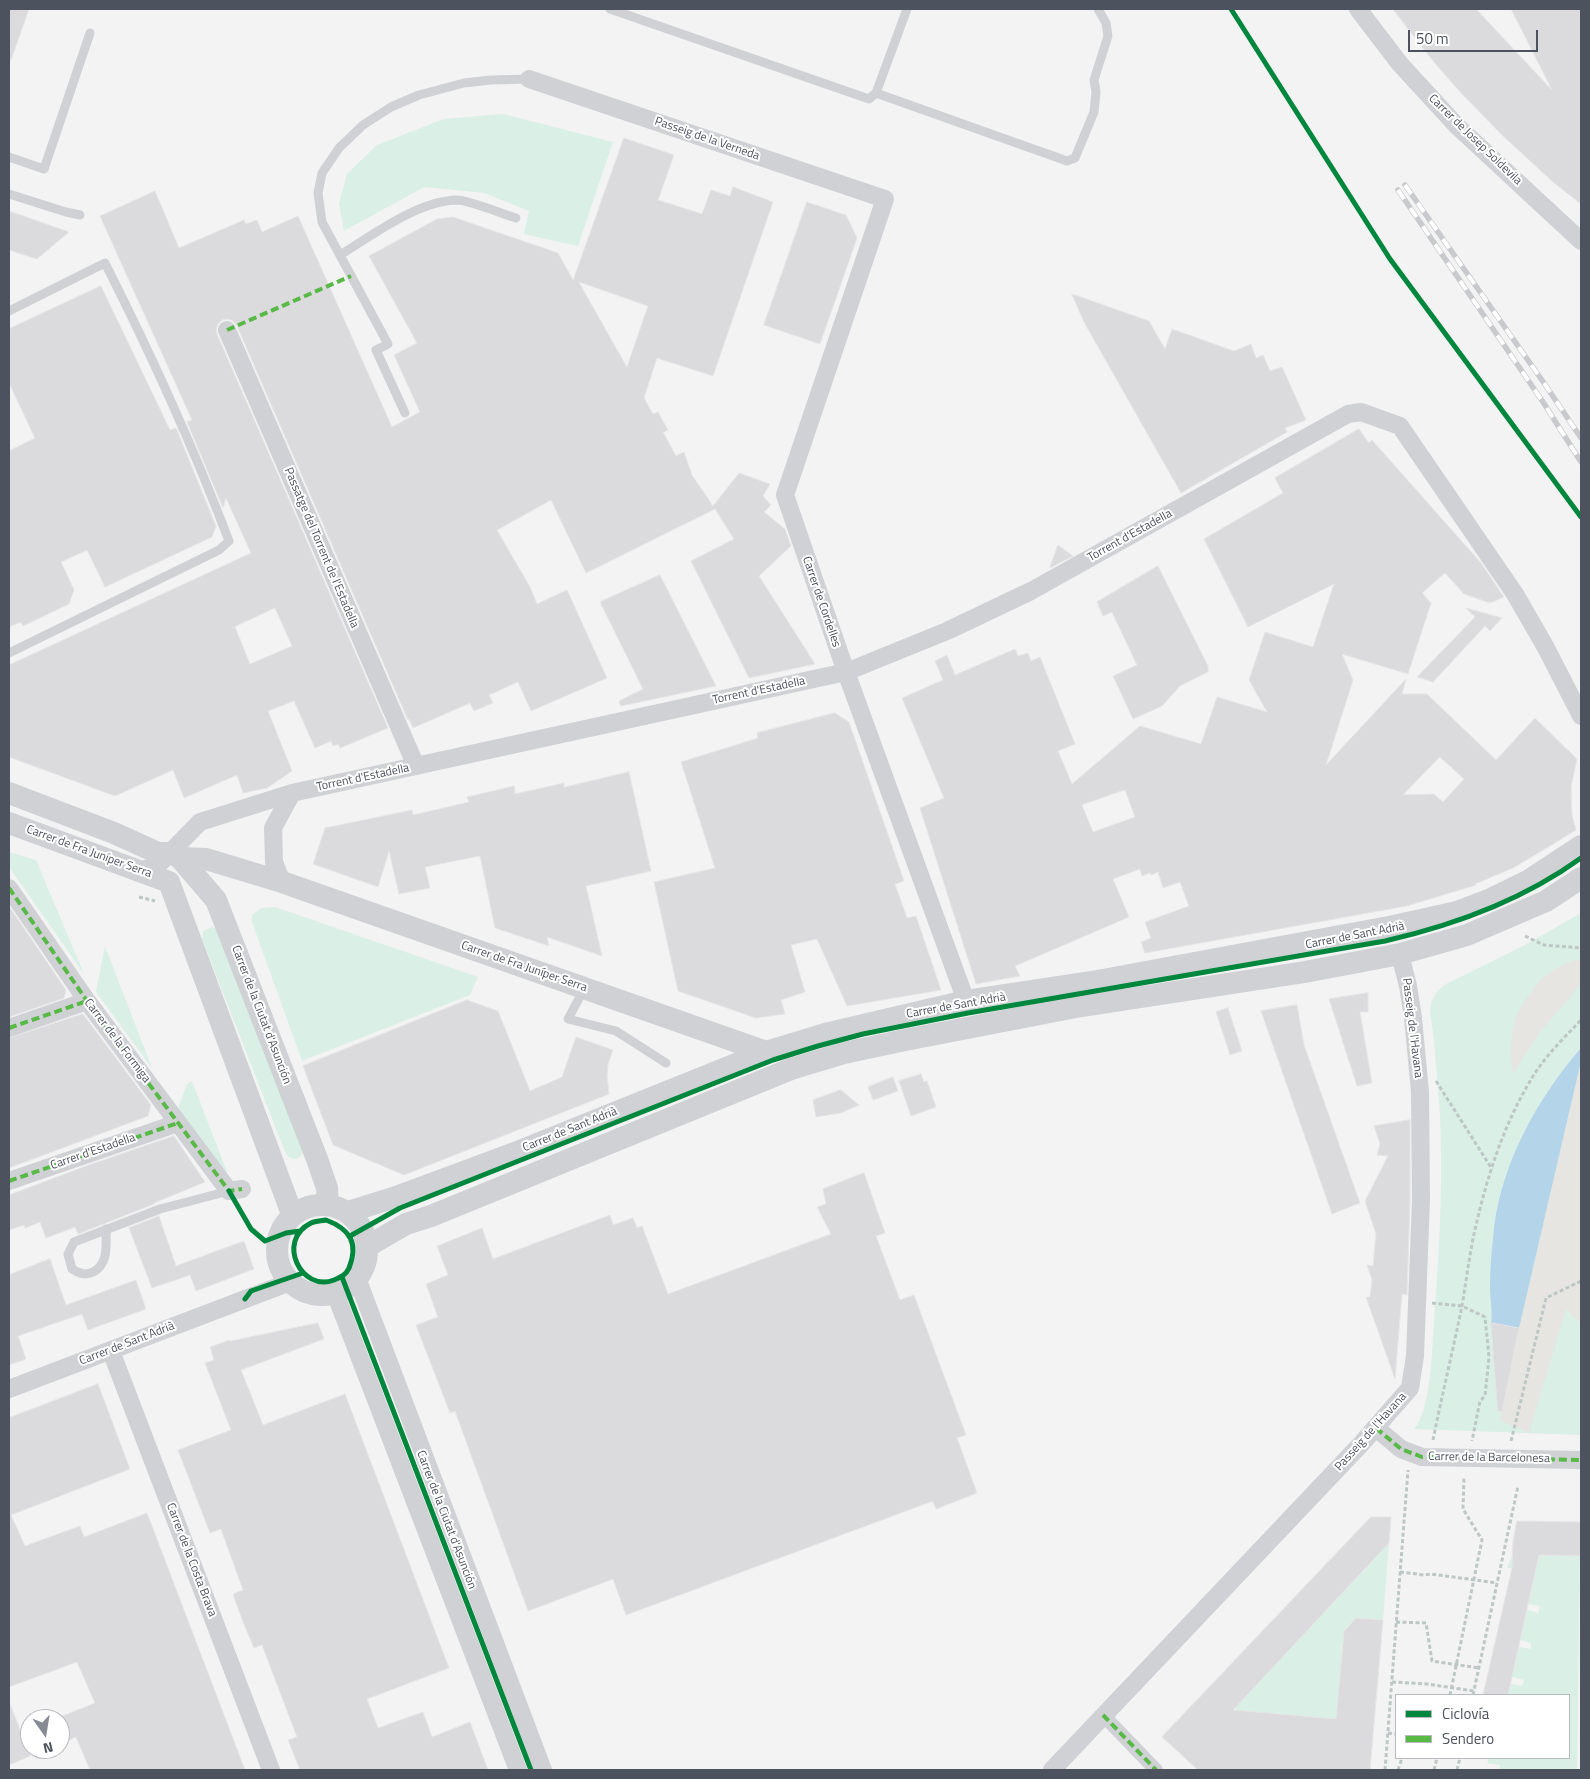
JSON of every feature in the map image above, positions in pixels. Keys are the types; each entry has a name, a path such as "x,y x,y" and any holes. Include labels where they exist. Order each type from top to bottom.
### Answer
{"street":[{"name":"Carrer de Josep Soldevila","path":"1358,9 1400,64 1456,126 1581,241"},
{"name":"Passeig de la Verneda","path":"529,79 885,199"},
{"name":"Carrer de Cordelles","path":"885,199 785,495 846,672 966,1001"},
{"name":"Passatge del Torrent de l'Estadella","path":"227,330 416,766"},
{"name":"Torrent d'Estadella","path":"140,871 158,865 170,855 200,822 292,793 846,672 947,631 1032,591 1348,414 1361,412 1400,426 1515,594 1545,646 1581,716"},
{"name":"Carrer de Fra Juníper Serra","path":"9,793 170,855 206,859 282,882 766,1052"},
{"path":"282,882 274,862 273,828 292,793"},
{"name":"Carrer de Fra Juníper Serra","path":"9,823 169,882 292,1214"},
{"name":"Carrer de Sant Adrià","path":"338,1208 396,1197 766,1052 825,1034 966,1001 1092,982 1394,926 1457,912 1491,899 1528,881 1581,846"},
{"name":"Carrer de la Ciutat d'Asunción","path":"170,855 216,900 220,908 327,1188 338,1208"},
{"name":"Carrer de Sant Adrià","path":"368,1246 406,1224 791,1070 844,1053 1076,1008 1305,972 1400,954 1467,934 1546,901 1581,878"},
{"name":"Carrer de la Formiga","path":"9,888 87,1001 178,1123 236,1190"},
{"path":"1394,926 1400,954"},
{"name":"Passeig de l'Havana","path":"1052,1770 1376,1428 1410,1388 1415,1356 1421,1200 1420,1092 1413,1018 1400,954"},
{"path":"9,1028 87,1001"},
{"name":"Carrer d'Estadella","path":"9,1181 178,1123"},
{"path":"306,1207 338,1208 362,1228 368,1246 366,1262 350,1286 335,1293 314,1295 290,1282 278,1263 276,1247 282,1228 292,1214 306,1207"},
{"name":"Carrer de la Ciutat d'Asunción","path":"357,1278 543,1770"},
{"name":"Carrer de Sant Adrià","path":"9,1388 290,1282"},
{"name":"Carrer de la Ciutat d'Asunción","path":"335,1293 518,1770"},
{"name":"Carrer de la Costa Brava","path":"111,1351 271,1770"},
{"name":"Carrer de la Barcelonesa","path":"1376,1428 1401,1450 1422,1457 1581,1460"},
{"path":"1103,1715 1156,1770"}],"lane":[{"path":"610,9 864,98 871,98 876,93 907,9"},
{"path":"876,93 1067,161 1071,160 1075,158 1094,112 1096,92 1094,80 1108,36 1106,23 1098,9"},
{"path":"9,157 44,169 90,33"},
{"path":"405,413 376,350 388,344 322,222 318,193 322,173 339,148 351,136 363,125 391,107 418,95 464,83 529,79"},
{"path":"9,194 80,215"},
{"path":"340,256 421,208 438,203 459,200 516,218"},
{"path":"9,311 105,263 140,333 201,468 229,541 218,550 9,653"},
{"path":"584,988 568,1019 616,1031 666,1063"},
{"path":"106,1229 106,1254 100,1268 90,1274 81,1274 72,1269 68,1254 74,1242 106,1229 160,1209 236,1190"}],"path":[{"path":"139,896 156,901"},
{"path":"1525,936 1544,945 1581,948"},
{"path":"1433,1440 1462,1306 1474,1234 1503,1137 1516,1105 1533,1076 1553,1050 1581,1020"},
{"path":"1433,1081 1437,1081 1492,1169"},
{"path":"1511,1442 1546,1298 1581,1281"},
{"path":"1432,1303 1462,1306 1485,1317 1489,1357 1485,1396 1480,1402 1472,1441"},
{"path":"1385,1770 1408,1470"},
{"path":"1450,1694 1482,1540 1463,1509 1464,1478"},
{"path":"1473,1694 1518,1486"},
{"path":"1400,1572 1498,1583"},
{"path":"1396,1622 1426,1623 1432,1661 1479,1668"},
{"path":"1392,1682 1452,1687 1474,1691"},
{"path":"1388,1733 1395,1734"}],"green space":[{"path":"503,114 613,142 578,246 524,234 529,211 484,193 424,187 344,231 339,203 347,174 377,145 444,119"},
{"path":"9,852 36,860 84,974 9,867"},
{"path":"275,907 478,977 470,995 302,1061 252,922 252,915 261,908"},
{"path":"1581,913 1581,1435 1414,1429 1420,1420 1424,1408 1430,1378 1440,1230 1441,1137 1437,1075 1430,1014 1432,1001 1438,991 1446,984 1523,946"},
{"path":"212,927 216,929 303,1149 301,1156 297,1159 291,1158 286,1154 202,939 203,931"},
{"path":"105,946 152,1068 96,992"},
{"path":"192,1081 227,1172 224,1173 178,1108 187,1084"},
{"path":"1389,1543 1383,1620 1356,1618 1344,1631 1353,1645 1342,1644 1341,1658 1352,1659 1351,1671 1340,1671 1339,1684 1349,1685 1348,1698 1338,1697 1336,1711 1347,1712 1342,1770 1338,1770 1342,1720 1271,1713 1331,1770 1304,1770 1285,1752 1283,1754 1234,1708"},
{"path":"1512,1555 1580,1556 1577,1770 1499,1770 1500,1765 1487,1763 1489,1759 1570,1759 1570,1694 1508,1694 1511,1684 1522,1686 1524,1680 1512,1677 1519,1647 1531,1649 1531,1643 1520,1640 1527,1610 1538,1613 1540,1606 1528,1604 1536,1568 1507,1568"}],"sand":[{"path":"1581,959 1581,984 1540,1032 1513,1074 1511,1041 1520,1009 1533,991 1532,989 1543,978 1560,966"},
{"path":"1581,1061 1581,1323 1566,1309 1529,1433 1500,1420 1519,1328"}],"water":[{"path":"1581,1048 1581,1061 1519,1328 1491,1323 1490,1282 1496,1213 1511,1162 1522,1137 1549,1090"}],"building":[{"path":"9,9 29,9 11,60 9,60"},
{"path":"1393,9 1476,9 1552,90 1511,9 1581,9 1581,204 1553,182 1503,136 1462,94 1433,61"},
{"path":"624,138 674,155 658,200 702,214 711,190 730,196 733,187 773,202 713,376 657,358 644,398 653,414 658,412 668,430 663,432 676,456 684,452 692,475 713,506 739,473 770,484 763,496 771,505 764,512 785,529 791,546 759,576 815,664 749,678 691,561 734,539 715,509 586,573 551,500 497,530 530,587 537,604 567,590 607,678 531,711 518,682 489,695 493,703 474,711 470,703 413,728 237,326 228,319 222,320 218,324 217,334 388,728 340,748 338,744 333,746 331,741 315,748 294,701 268,711 292,771 267,788 243,793 237,775 184,798 173,770 115,796 9,757 9,665 251,553 226,498 223,508 187,422 192,420 100,216 155,191 179,248 244,220 246,224 257,220 262,232 298,216 392,427 420,412 394,355 417,343 369,256 437,219 453,217 558,253 573,280","holes":["579,282 648,306 627,367","275,608 292,646 250,664 235,627"]},
{"path":"807,202 846,215 857,238 820,344 764,325"},
{"path":"9,211 69,232 37,259 9,250"},
{"path":"101,286 170,430 176,428 216,526 212,537 105,587 87,550 61,562 74,590 69,604 23,626 21,622 9,627 9,451 35,438 9,383 9,329"},
{"path":"1072,294 1149,321 1165,349 1172,329 1234,351 1251,344 1256,358 1263,355 1270,371 1282,367 1306,420 1285,428 1287,432 1181,493 1084,322"},
{"path":"1359,429 1369,443 1372,440 1481,563 1504,597 1490,603 1464,594 1445,573 1422,593 1431,603 1408,674 1342,654 1353,680 1326,765 1406,679 1402,694 1427,694 1496,760 1535,718 1577,759 1571,787 1572,815 1576,830 1513,868 1476,885 1407,906 1145,953 1141,942 1151,938 1145,922 1189,906 1180,882 1163,888 1158,872 1142,876 1140,869 1113,879 1129,917 1015,966 1020,976 976,984 920,808 944,798 902,698 943,680 935,661 947,655 955,675 1015,649 1018,656 1028,653 1031,661 1040,657 1075,744 1058,751 1072,784 1140,726 1201,744 1217,697 1267,712 1249,680 1265,632 1313,647 1334,584 1248,627 1204,539 1283,493 1275,478","holes":["1440,757 1464,779 1443,802 1434,794 1403,795","1125,790 1135,817 1093,832 1082,805"]},
{"path":"1058,545 1073,556 1050,568"},
{"path":"1158,566 1208,666 1208,672 1180,686 1162,706 1133,719 1113,676 1137,665 1112,612 1103,616 1097,602"},
{"path":"660,575 716,686 621,706 619,701 643,689 600,602"},
{"path":"1466,608 1502,618 1490,631 1485,626 1433,682 1417,677 1475,617"},
{"path":"835,713 849,722 904,881 895,884 907,918 916,916 941,990 847,1006 817,939 791,945 805,992 781,1000 785,1014 756,1018 678,991 654,882 715,868 681,762 758,738 757,733"},
{"path":"629,772 651,871 586,886 602,956 547,937 549,946 495,928 480,856 425,867 430,888 399,894 389,851 378,887 313,864 325,828 412,810 413,815 469,802 467,797 514,786 515,794 564,783 564,787"},
{"path":"9,906 66,990 64,998 9,1017"},
{"path":"1368,993 1368,1012 1360,1012 1372,1083 1357,1086 1329,999"},
{"path":"467,1000 498,1011 530,1091 562,1077 576,1037 613,1050 608,1064 609,1094 404,1175 333,1145 303,1066"},
{"path":"1297,1005 1304,1045 1360,1203 1332,1214 1261,1011"},
{"path":"1228,1008 1242,1051 1230,1055 1216,1012"},
{"path":"83,1014 151,1105 148,1116 9,1168 9,1038"},
{"path":"921,1074 924,1082 927,1081 936,1107 911,1116 899,1081"},
{"path":"893,1077 898,1091 873,1100 868,1087"},
{"path":"841,1090 859,1105 841,1113 816,1117 813,1100"},
{"path":"1410,1120 1407,1295 1402,1294 1395,1379 1366,1297 1370,1297 1372,1280 1367,1265 1373,1266 1376,1234 1365,1201 1388,1156 1377,1155 1380,1144 1374,1126"},
{"path":"174,1136 205,1182 78,1234 75,1227 46,1238 40,1222 25,1228 24,1225 9,1230 9,1195"},
{"path":"864,1173 885,1233 876,1236 900,1300 914,1295 966,1435 957,1438 977,1493 936,1509 933,1501 626,1615 613,1579 528,1611 455,1411 450,1413 416,1325 438,1317 426,1284 448,1275 437,1246 482,1228 493,1259 610,1215 613,1225 633,1218 637,1228 642,1226 668,1294 831,1234 817,1207 826,1204 823,1189"},
{"path":"159,1216 176,1266 244,1241 254,1269 196,1291 190,1275 152,1288 129,1228"},
{"path":"50,1259 66,1305 136,1280 146,1309 88,1330 82,1314 18,1336 26,1359 9,1365 9,1275"},
{"path":"318,1323 324,1339 241,1370 263,1425 345,1394 449,1668 367,1699 378,1728 423,1712 432,1737 470,1722 488,1770 300,1770 288,1740 297,1737 262,1645 254,1648 243,1622 233,1594 243,1590 221,1529 210,1533 178,1450 231,1430 205,1363 214,1360 210,1347 229,1340"},
{"path":"1491,1323 1519,1328 1502,1412 1498,1411"},
{"path":"98,1384 130,1469 11,1515 25,1546 80,1526 84,1537 147,1513 245,1770 90,1770 76,1737 70,1740 70,1713 95,1703 77,1662 9,1687 9,1418"},
{"path":"1371,1517 1391,1517 1389,1543 1233,1710 1336,1719 1344,1631 1356,1618 1383,1620 1370,1770 1198,1770 1162,1737"},
{"path":"1517,1521 1581,1522 1581,1556 1539,1555 1508,1694 1483,1694 1512,1568 1513,1542"},
{"path":"9,1705 20,1729 20,1759 23,1759 9,1765"}],"railway":[{"path":"1405,185 1581,438"},
{"path":"1398,190 1543,402 1581,462"}],"marked path":[{"path":"227,330 351,276"},
{"path":"9,888 87,1001 229,1191 242,1189"},
{"path":"9,1028 87,1001"},
{"path":"9,1181 178,1123"},
{"path":"1376,1428 1401,1449 1422,1457 1581,1460"},
{"path":"1103,1715 1156,1770"}],"cycle path":[{"path":"1231,9 1390,259 1581,517"},
{"path":"350,1236 400,1208 773,1060 818,1046 863,1034 968,1013 1411,935 1488,909 1536,886 1581,858"},
{"path":"229,1191 251,1229 265,1241 286,1233 300,1231"},
{"path":"326,1220 346,1233 350,1238 353,1251 349,1268 345,1274 334,1280 322,1282 312,1279 303,1272 297,1263 294,1252 295,1241 300,1231 311,1223 326,1220"},
{"path":"245,1299 251,1291 303,1273"},
{"path":"342,1277 531,1770"}]}
